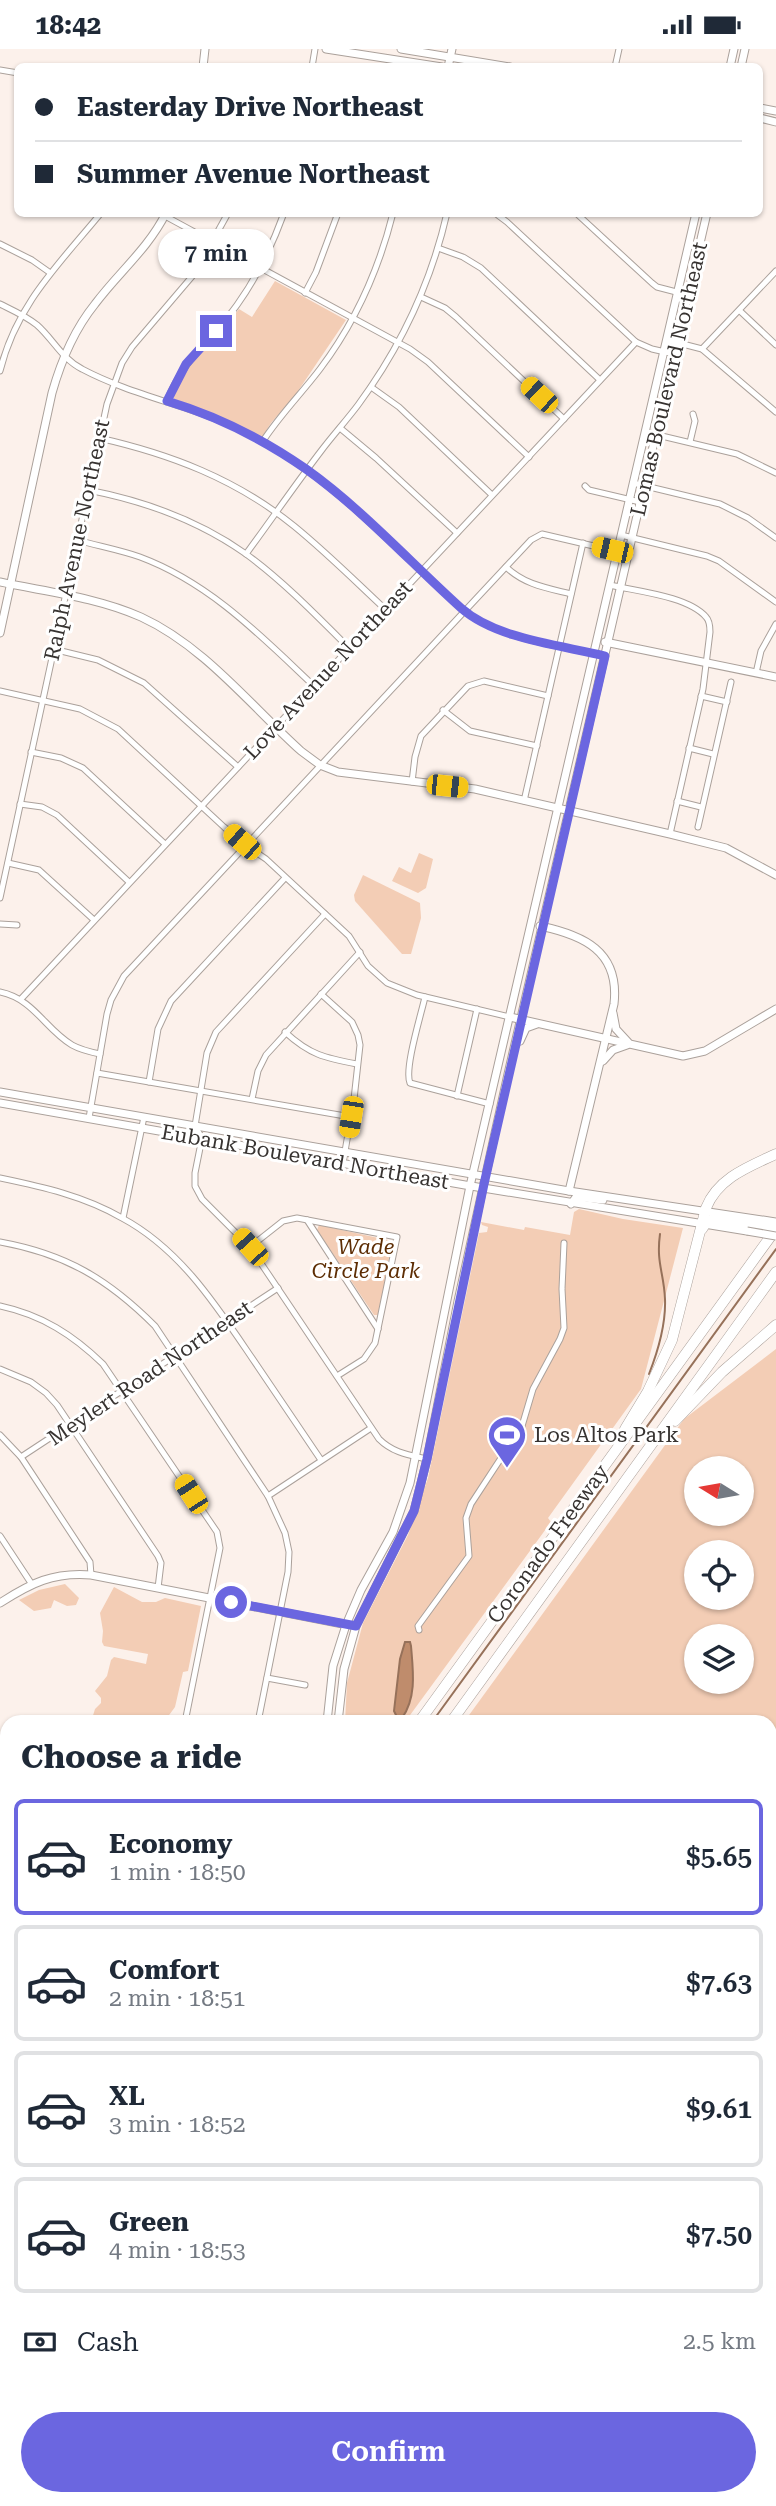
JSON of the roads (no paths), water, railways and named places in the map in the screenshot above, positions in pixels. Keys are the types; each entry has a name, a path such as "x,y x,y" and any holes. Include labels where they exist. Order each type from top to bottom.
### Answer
{"highway":[{"path":"585,1492 648,1391 663,1361 706,1218 719,1188 738,1172 776,1154"},
{"path":"706,1218 776,1229"},
{"name":"Coronado Freeway","path":"424,1715 776,1229"},
{"name":"Coronado Freeway","path":"456,1715 776,1272"},
{"path":"604,1513 692,1402 776,1325"}],"main road":[{"path":"326,49 416,63"},
{"path":"401,49 451,53 470,63"},
{"path":"0,633 52,393 64,356 87,314 144,247 165,217"},
{"name":"Lomas Boulevard Northeast","path":"328,1715 333,1666 346,1625 361,1590 393,1532 411,1483 470,1186 695,217"},
{"name":"Lomas Boulevard Northeast","path":"339,1715 344,1669 356,1626 414,1511 427,1459 520,1019 706,217"},
{"path":"0,582 109,605 132,614 185,643 320,765 351,775 475,789 670,834 726,848 776,875"},
{"path":"597,641 776,677"},
{"path":"532,924 577,935 600,953 613,981 612,1010 569,1191"},
{"path":"510,1017 674,1055 705,1051 776,1009"},
{"path":"612,1010 617,1031 631,1044"},
{"path":"508,1074 516,1060 524,1030 532,1025 545,1024"},
{"path":"599,1067 612,1051 631,1044"},
{"name":"Eubank Boulevard Northeast","path":"0,1092 628,1199 706,1218"},
{"name":"Eubank Boulevard Northeast","path":"0,1103 571,1203 706,1218"},
{"path":"272,1151 274,1140"},
{"path":"571,1203 576,1197 628,1199"},
{"path":"751,1225 776,1222"},
{"path":"751,1225 776,1236"},
{"path":"450,1287 456,1291 451,1316 453,1326"},
{"path":"0,1604 31,1584 56,1576 91,1575 356,1626"}],"street":[{"path":"0,371 1,362 22,315 49,272 97,217"},
{"path":"169,217 428,362 528,457"},
{"name":"Ralph Avenue Northeast","path":"0,898 99,438 114,383 132,347 180,294 214,243 226,217"},
{"path":"167,401 186,364 238,305 260,268 282,217"},
{"path":"305,293 316,272 337,217"},
{"path":"264,442 276,421 321,367 352,318 375,269 392,217"},
{"path":"246,554 371,387 398,343 421,297 446,217"},
{"path":"500,217 636,342 674,354"},
{"path":"580,217 652,283 688,295"},
{"path":"0,244 49,272"},
{"path":"438,248 463,257 481,268 600,380"},
{"path":"702,349 776,273"},
{"path":"421,297 456,317 565,419"},
{"path":"0,304 37,325 64,356 82,369 212,417 264,442 307,470 340,495 464,611 489,627 605,656"},
{"path":"740,311 776,345"},
{"path":"667,340 702,349 749,392 776,412"},
{"name":"Love Avenue Northeast","path":"22,999 636,342"},
{"path":"371,387 399,407 492,495"},
{"path":"690,442 695,421 693,414"},
{"path":"340,428 457,533"},
{"path":"645,432 737,454 776,473"},
{"path":"99,438 143,448 195,466 245,492 307,537 385,610"},
{"path":"633,483 720,504 748,517 776,538"},
{"path":"585,485 589,490 640,502"},
{"path":"88,490 145,503 170,513 246,554 349,648"},
{"path":"89,1118 111,1000 124,976 531,540 542,534 628,554"},
{"path":"621,535 719,561 776,602"},
{"path":"77,541 139,557 199,586 250,626 314,686"},
{"path":"524,801 583,543"},
{"path":"506,567 531,584 571,594"},
{"path":"610,585 696,608 706,617 710,632 701,696 670,834"},
{"path":"756,673 761,651 776,624"},
{"path":"53,649 98,660 144,683 238,767"},
{"path":"412,782 421,736 462,691 477,682 493,683 548,696"},
{"path":"698,827 732,682"},
{"path":"0,691 80,709 118,729 245,845 260,854 325,913 349,936 368,966 387,983 425,997 510,1017"},
{"path":"701,696 727,702"},
{"path":"443,711 470,731 537,746"},
{"path":"689,748 713,754"},
{"path":"32,752 61,758 83,768 165,844"},
{"path":"677,801 701,807"},
{"path":"20,804 42,807 57,815 129,882"},
{"path":"8,863 39,870 94,920"},
{"path":"149,1081 158,1029 171,1001 285,878"},
{"path":"325,913 216,1032 207,1053 195,1126 202,1138 195,1186 202,1199 250,1247 387,1447 427,1459"},
{"path":"0,925 17,925"},
{"path":"252,1099 261,1064 271,1048 360,952"},
{"path":"0,992 22,999 70,1044 100,1054"},
{"path":"321,995 352,1022 360,1045 343,1163"},
{"path":"425,997 409,1081 416,1086 490,1104"},
{"path":"457,1096 477,1009"},
{"path":"285,1033 317,1056 357,1064"},
{"path":"97,1073 351,1117"},
{"path":"123,1218 144,1117"},
{"path":"0,1178 67,1194 123,1218 147,1233 199,1283 321,1460"},
{"path":"250,1247 283,1221 297,1218 397,1237 376,1343 370,1353 337,1376"},
{"path":"307,1220 379,1329"},
{"path":"0,1242 61,1258 82,1268 110,1285 155,1327 268,1496 285,1533 289,1552 288,1572 259,1715"},
{"path":"419,1630 418,1626 469,1556 466,1517 471,1504 522,1426 534,1389 560,1339 564,1328 564,1243"},
{"name":"Meylert Road Northeast","path":"21,1457 278,1288"},
{"path":"0,1306 37,1317 81,1342 103,1364 216,1532 220,1548 186,1715"},
{"path":"0,1369 19,1375 46,1393 72,1425 158,1556 161,1563 158,1588"},
{"path":"268,1496 371,1427"},
{"path":"0,1435 21,1457 90,1562 91,1575"},
{"path":"0,1537 31,1584"},
{"path":"267,1678 305,1685"}],"waterway":[{"path":"649,1374 661,1337 665,1308 659,1253 660,1234"},
{"path":"437,1715 776,1249"}],"place":[{"name":"Los Altos Park","path":"507,1469"}],"park label":[{"name":"Wade Circle Park","path":"366,1259"}]}
